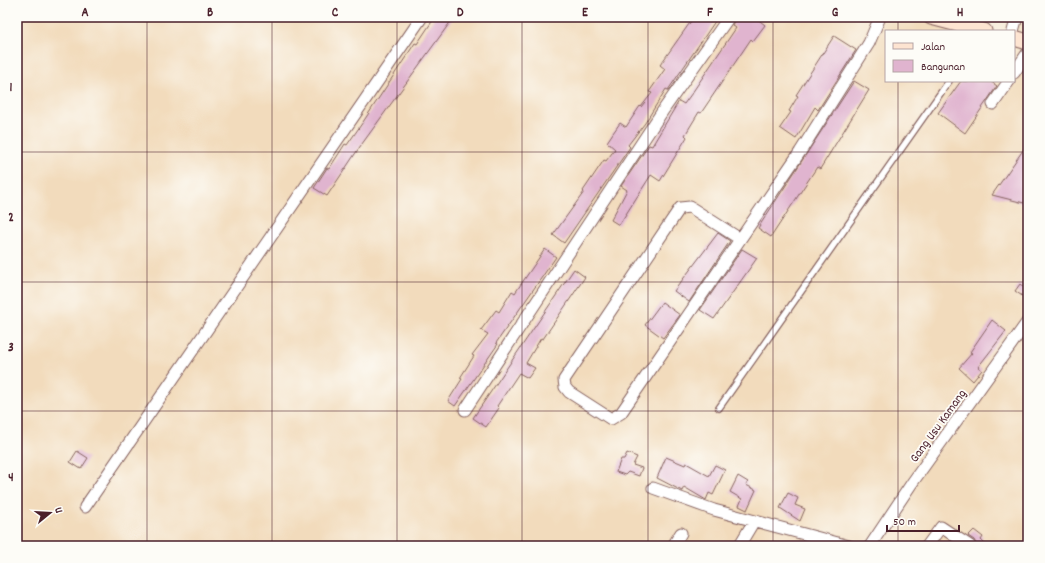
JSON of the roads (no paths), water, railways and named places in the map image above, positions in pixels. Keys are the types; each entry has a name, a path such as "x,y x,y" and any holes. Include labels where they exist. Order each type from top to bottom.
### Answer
{"street":[{"path":"85,507 422,17"},
{"path":"465,410 664,109 729,17"},
{"path":"740,239 690,207 680,208 564,380 565,387 569,392 611,419 621,414 800,152 869,43 880,17"},
{"path":"931,17 980,30"},
{"path":"1013,30 1017,17"},
{"path":"1015,38 1028,42"},
{"path":"1015,72 1028,52"},
{"path":"993,104 1008,82"},
{"name":"Gang Usu Kamang","path":"870,546 912,483 1028,321"},
{"path":"653,488 714,510 754,521 815,542 849,546"},
{"path":"739,546 754,521"},
{"path":"927,546 941,527 970,546"},
{"path":"673,546 681,533"}],"lane":[{"path":"720,408 948,82"}]}
